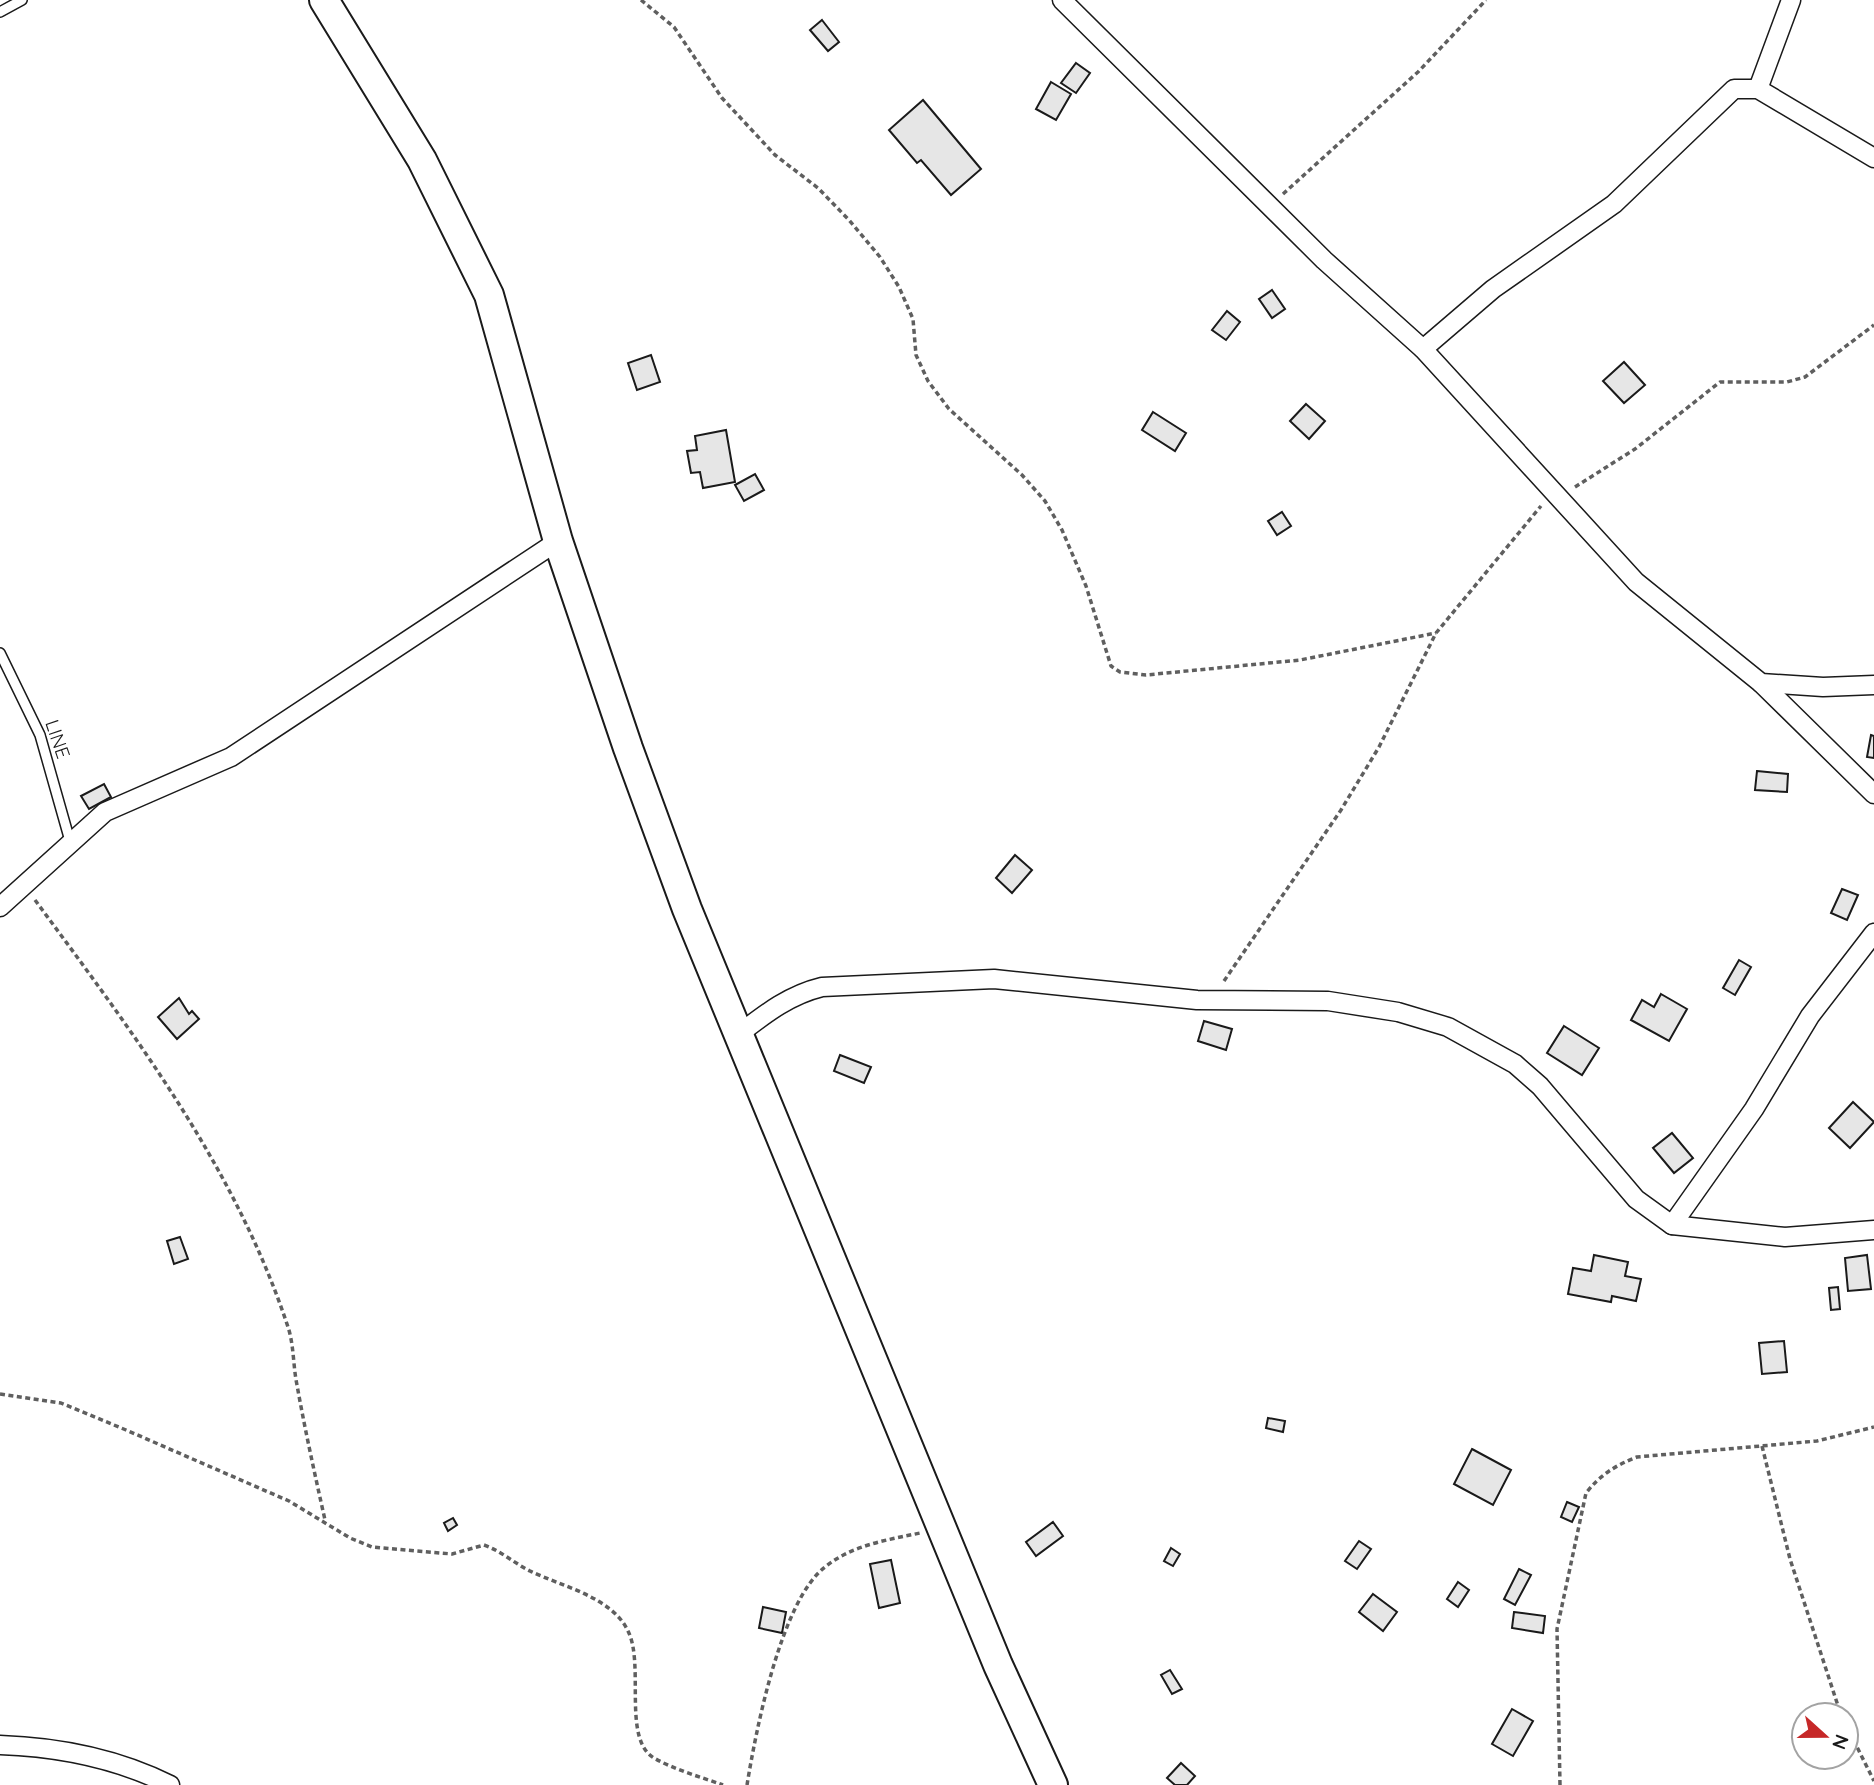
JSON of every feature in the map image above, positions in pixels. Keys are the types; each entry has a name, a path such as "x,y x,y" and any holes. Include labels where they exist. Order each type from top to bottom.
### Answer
{"main road":[{"path":"324,0 422,160 489,295 525,415 558,541 637,773 687,909 998,1665 1053,1785"}],"street":[{"path":"1062,0 1324,260 1423,349 1636,582 1761,683 1874,794"},
{"path":"1758,89 1791,0"},
{"path":"1423,349 1493,289 1614,204 1727,95 1743,87 1758,89 1874,158"},
{"path":"0,907 26,887 70,841 105,812 231,757 558,541"},
{"path":"1761,683 1823,687 1874,685"},
{"path":"1672,1225 1748,1119 1810,1016 1874,933"},
{"path":"738,1034 802,992 841,985 994,979 1210,1000 1328,1001 1386,1010 1448,1027 1515,1064 1540,1086 1636,1199 1672,1225 1785,1237 1874,1230"},
{"path":"0,1745 71,1753 132,1768 170,1785"}],"lane":[{"path":"0,12 22,0"},
{"name":"LINE","path":"0,653 40,735 70,841"}],"path":[{"path":"641,0 674,27 723,98 775,155 818,188 880,257 899,287 913,319 916,355 928,381 949,409 1022,475 1045,501 1056,520 1086,586 1111,666 1121,672 1146,675 1300,660 1436,632"},
{"path":"1270,205 1390,99 1486,0"},
{"path":"1210,1000 1254,942 1341,810 1379,747 1436,632 1555,493 1635,449 1720,383 1787,383 1805,377 1874,325"},
{"path":"26,887 173,1091 246,1228 289,1330 296,1382 325,1521"},
{"path":"0,1394 61,1403 289,1501 351,1538 388,1551 452,1554 484,1545 528,1570 590,1597 616,1616 628,1632 637,1673 635,1713 642,1746 652,1757 723,1785"},
{"path":"1560,1785 1558,1629 1586,1493 1596,1480 1619,1464 1637,1457 1817,1441 1874,1427"},
{"path":"1762,1446 1790,1559 1836,1701"},
{"path":"747,1785 756,1732 776,1664 806,1585 824,1567 861,1547 942,1529"},
{"path":"1860,1753 1874,1781"}],"building":[{"path":"822,20 839,42 828,51 810,30"},
{"path":"1076,63 1090,73 1076,93 1061,83"},
{"path":"1051,82 1071,94 1056,120 1036,109"},
{"path":"923,100 981,169 951,195 921,160 917,163 889,130"},
{"path":"1272,290 1285,309 1272,318 1259,299"},
{"path":"1227,311 1240,322 1226,340 1212,330"},
{"path":"651,355 660,382 637,390 628,363"},
{"path":"1624,362 1645,385 1624,403 1603,381"},
{"path":"1306,404 1325,421 1309,439 1290,421"},
{"path":"1153,412 1186,433 1175,451 1142,430"},
{"path":"726,430 735,482 703,488 700,472 691,473 687,451 697,450 695,436"},
{"path":"755,474 764,490 744,501 735,485"},
{"path":"1282,512 1291,526 1277,535 1268,521"},
{"path":"1871,735 1874,736 1874,758 1867,757"},
{"path":"1757,771 1788,774 1787,792 1755,790"},
{"path":"104,784 111,797 89,809 81,796"},
{"path":"1015,855 1032,870 1012,893 996,878"},
{"path":"1842,889 1858,895 1847,920 1831,913"},
{"path":"1739,960 1751,967 1735,995 1723,988"},
{"path":"1661,994 1687,1009 1669,1041 1631,1020 1642,1000 1654,1007"},
{"path":"179,998 189,1014 192,1011 199,1019 177,1039 158,1017"},
{"path":"1204,1021 1232,1029 1226,1050 1198,1041"},
{"path":"1564,1026 1599,1048 1582,1075 1547,1053"},
{"path":"840,1055 871,1067 864,1083 834,1071"},
{"path":"1853,1102 1874,1122 1850,1148 1829,1128"},
{"path":"1672,1133 1693,1158 1674,1173 1653,1148"},
{"path":"180,1237 188,1259 174,1264 167,1241"},
{"path":"1594,1255 1628,1262 1625,1276 1641,1279 1636,1301 1612,1296 1611,1302 1568,1294 1573,1268 1591,1271"},
{"path":"1867,1255 1871,1289 1848,1291 1845,1258"},
{"path":"1838,1287 1840,1309 1831,1310 1829,1288"},
{"path":"1784,1341 1787,1372 1762,1374 1759,1343"},
{"path":"1268,1418 1285,1421 1283,1432 1266,1428"},
{"path":"1472,1449 1511,1470 1493,1505 1454,1484"},
{"path":"1567,1502 1579,1507 1572,1522 1561,1517"},
{"path":"453,1518 457,1525 448,1531 444,1523"},
{"path":"1053,1522 1063,1536 1036,1556 1026,1542"},
{"path":"1359,1541 1371,1549 1357,1569 1345,1561"},
{"path":"1171,1548 1180,1554 1173,1566 1164,1561"},
{"path":"891,1560 900,1603 879,1608 870,1564"},
{"path":"1519,1569 1531,1575 1515,1605 1504,1599"},
{"path":"1458,1582 1469,1590 1458,1607 1447,1599"},
{"path":"1373,1594 1397,1612 1383,1631 1359,1612"},
{"path":"763,1607 786,1612 782,1633 759,1628"},
{"path":"1514,1612 1545,1616 1543,1633 1512,1628"},
{"path":"1170,1670 1182,1689 1172,1694 1161,1675"},
{"path":"1512,1709 1533,1721 1513,1756 1492,1744"},
{"path":"1181,1763 1195,1776 1187,1785 1175,1785 1167,1778"}]}
